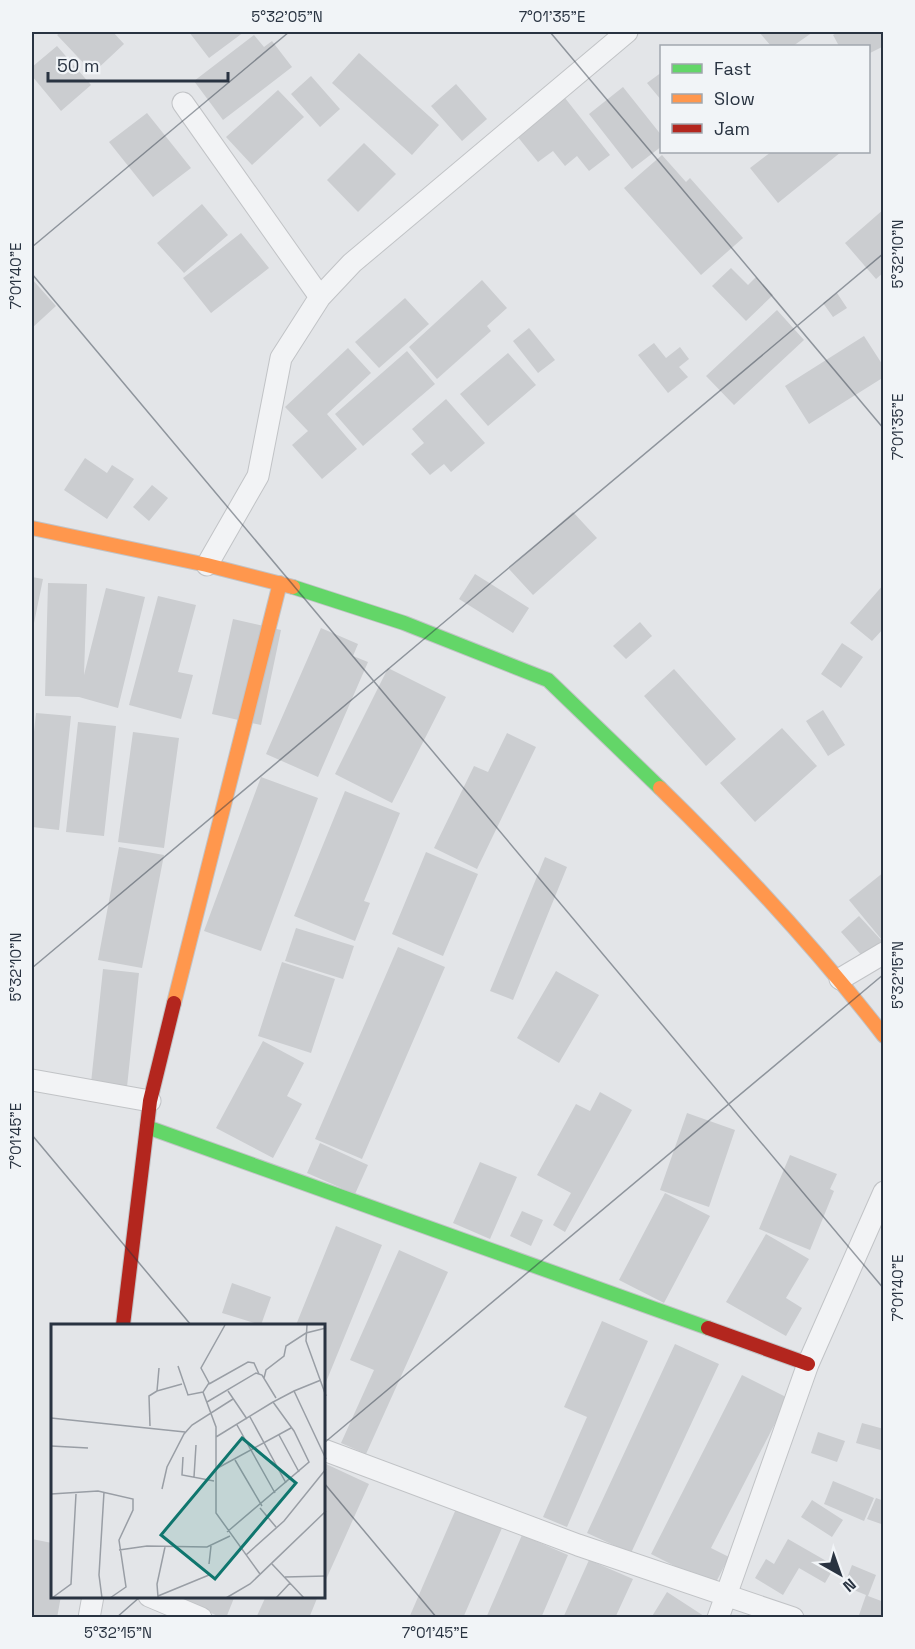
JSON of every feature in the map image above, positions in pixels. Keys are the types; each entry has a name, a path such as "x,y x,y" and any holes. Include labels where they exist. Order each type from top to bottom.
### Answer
{"street":[{"path":"207,565 258,476 281,358 320,297 352,263 627,32"},
{"path":"183,103 320,297"},
{"path":"32,528 207,565 318,593 404,623 548,680 707,834 840,980 884,1036"},
{"path":"123,1324 150,1101 280,583"},
{"path":"840,980 884,953"},
{"path":"32,1080 150,1101"},
{"path":"147,1127 808,1364"},
{"path":"718,1617 808,1364 884,1192"},
{"path":"326,1451 578,1545 793,1617"},
{"path":"89,1617 93,1598"},
{"path":"154,1598 201,1617"}],"building":[{"path":"61,32 113,32 124,44 93,73 57,35"},
{"path":"189,32 244,32 209,58"},
{"path":"759,32 813,32 794,45 770,45"},
{"path":"838,32 881,32 884,46 870,53 870,45 838,45 833,35"},
{"path":"254,35 264,47 272,41 292,67 223,120 194,81"},
{"path":"57,46 91,85 61,111 32,76 32,67"},
{"path":"359,53 439,125 412,155 332,83"},
{"path":"660,73 660,99 647,83"},
{"path":"311,76 340,109 320,127 291,94"},
{"path":"456,84 487,119 462,141 431,106"},
{"path":"623,87 660,133 660,148 632,169 589,114"},
{"path":"278,90 304,117 252,165 226,137"},
{"path":"565,98 610,155 589,171 577,156 565,166 553,151 538,162 517,136"},
{"path":"147,113 191,168 153,197 109,142"},
{"path":"364,143 396,174 358,212 327,180"},
{"path":"770,153 840,153 778,203 750,168"},
{"path":"662,155 686,182 690,178 743,238 701,275 624,188"},
{"path":"202,204 228,235 184,273 157,243"},
{"path":"884,209 884,272 876,279 845,243"},
{"path":"241,233 269,268 211,313 183,278"},
{"path":"731,268 748,285 756,277 773,295 746,321 712,286"},
{"path":"32,279 56,306 32,328"},
{"path":"482,280 507,308 487,326 491,331 437,379 409,347"},
{"path":"837,293 847,308 833,317 823,303"},
{"path":"405,298 429,324 379,368 355,342"},
{"path":"777,310 804,340 734,405 706,376"},
{"path":"529,328 555,360 538,373 513,341"},
{"path":"864,336 884,367 884,377 809,424 785,386"},
{"path":"654,343 666,358 680,347 689,359 679,367 688,377 668,393 638,355"},
{"path":"348,348 371,373 327,414 357,449 322,479 292,445 308,431 285,407"},
{"path":"407,351 435,384 363,446 335,414"},
{"path":"508,353 536,385 488,426 460,394"},
{"path":"446,399 485,443 451,472 444,464 430,475 411,454 424,443 412,429"},
{"path":"85,458 107,473 112,465 134,479 107,519 64,490"},
{"path":"152,485 168,498 149,521 133,507"},
{"path":"573,512 597,538 533,595 509,569"},
{"path":"475,574 529,608 513,633 459,599"},
{"path":"32,577 43,579 33,628 32,628"},
{"path":"48,583 87,584 84,675 106,588 145,597 118,708 79,697 45,696"},
{"path":"884,584 884,628 872,641 850,623"},
{"path":"158,596 196,605 178,672 193,675 181,719 129,705"},
{"path":"233,619 281,630 261,725 212,714"},
{"path":"640,622 652,636 626,659 613,646"},
{"path":"321,628 358,644 353,656 368,662 318,777 266,754"},
{"path":"842,643 863,657 841,688 821,674"},
{"path":"388,668 446,697 392,803 335,774"},
{"path":"674,669 736,739 706,766 644,696"},
{"path":"823,710 845,745 828,756 806,721"},
{"path":"36,713 71,716 59,830 32,827 32,751"},
{"path":"78,722 116,726 104,836 66,832"},
{"path":"782,728 817,766 755,822 720,783"},
{"path":"133,732 179,738 164,848 118,842"},
{"path":"507,733 536,747 477,869 434,848 474,766 488,772"},
{"path":"261,777 318,798 261,951 204,931"},
{"path":"345,791 400,813 364,901 370,903 355,941 294,916"},
{"path":"119,847 164,855 142,968 98,960"},
{"path":"426,852 478,874 443,956 392,934"},
{"path":"545,857 567,867 513,1000 490,991"},
{"path":"884,872 884,939 882,940 849,900"},
{"path":"859,916 882,941 863,957 841,932"},
{"path":"296,928 354,946 343,979 285,961"},
{"path":"398,947 445,967 362,1159 315,1139"},
{"path":"282,962 335,979 311,1053 258,1036"},
{"path":"103,969 139,973 127,1087 91,1083"},
{"path":"556,971 599,995 559,1063 517,1038"},
{"path":"263,1041 304,1063 287,1096 302,1104 273,1158 216,1128"},
{"path":"600,1092 632,1110 565,1232 553,1225 571,1193 537,1175 576,1104 590,1111"},
{"path":"687,1113 735,1130 709,1207 660,1190"},
{"path":"320,1143 368,1165 355,1194 307,1173"},
{"path":"790,1155 837,1174 830,1189 834,1191 810,1250 759,1229"},
{"path":"480,1162 517,1177 490,1239 453,1223"},
{"path":"665,1193 710,1216 664,1303 619,1280"},
{"path":"522,1211 543,1220 531,1246 510,1236"},
{"path":"336,1226 382,1245 326,1382 326,1324 296,1324"},
{"path":"766,1234 809,1259 786,1298 802,1308 786,1336 726,1302"},
{"path":"399,1250 448,1272 366,1454 341,1443 374,1370 350,1360"},
{"path":"232,1283 271,1297 261,1324 222,1313"},
{"path":"602,1321 648,1341 567,1527 543,1517 587,1417 564,1407"},
{"path":"675,1344 719,1364 631,1553 587,1533"},
{"path":"742,1375 788,1398 711,1548 729,1557 714,1586 651,1554"},
{"path":"862,1423 884,1429 884,1451 856,1443"},
{"path":"818,1432 845,1441 837,1462 811,1453"},
{"path":"326,1464 369,1484 326,1580"},
{"path":"833,1481 874,1498 864,1521 824,1504"},
{"path":"876,1498 884,1501 884,1525 867,1519"},
{"path":"812,1500 843,1520 832,1537 801,1517"},
{"path":"456,1509 502,1528 463,1618 409,1618"},
{"path":"522,1535 568,1555 541,1618 486,1618"},
{"path":"32,1539 51,1543 51,1598 61,1598 57,1618 32,1618"},
{"path":"788,1539 835,1566 825,1583 799,1568 783,1595 755,1578 766,1559 774,1564"},
{"path":"589,1560 633,1579 615,1618 563,1618"},
{"path":"852,1565 876,1575 868,1596 884,1602 884,1618 858,1618 866,1595 844,1586"},
{"path":"667,1592 707,1618 651,1618"},
{"path":"179,1598 234,1598 226,1618"},
{"path":"265,1598 317,1598 309,1618 256,1618"}],"traffic: fast":[{"path":"293,587 404,623 548,680 660,788"},
{"path":"147,1127 708,1328"}],"traffic: slow":[{"path":"32,528 207,565 293,587"},
{"path":"174,1003 280,583"},
{"path":"660,788 776,908 832,971 884,1036"}],"traffic: jam":[{"path":"123,1324 150,1101 174,1003"},
{"path":"708,1328 808,1364"}]}
